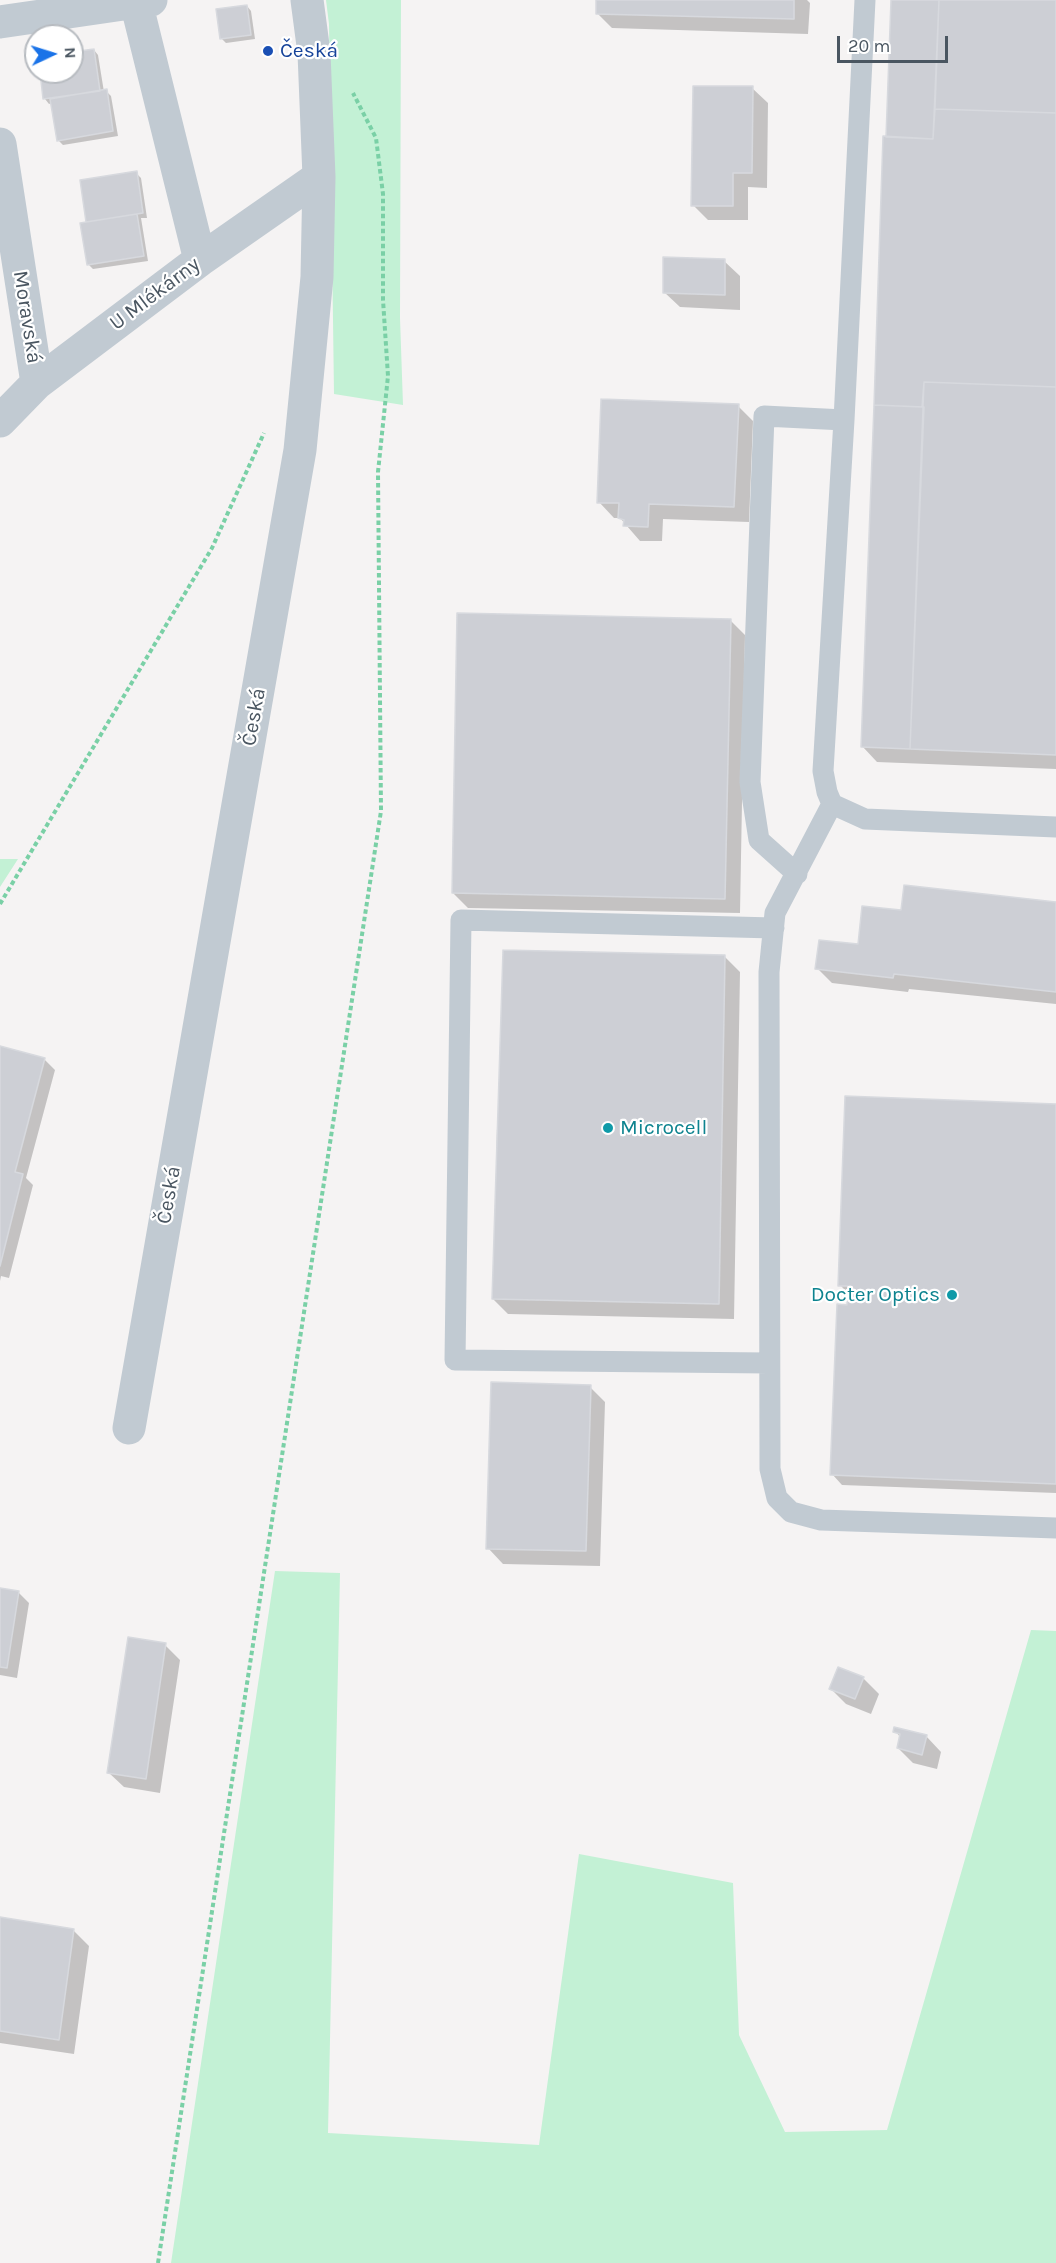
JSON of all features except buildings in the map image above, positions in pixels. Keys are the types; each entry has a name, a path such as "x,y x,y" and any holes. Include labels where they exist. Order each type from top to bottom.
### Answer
{"street":[{"name":"Česká","path":"129,1428 300,450 318,277 319,177 314,52 307,0"},
{"path":"0,22 144,1 200,260"},
{"name":"Moravská","path":"0,144 37,383"},
{"name":"U Mlékárny","path":"0,421 37,383 200,260 319,177"}],"lane":[{"path":"865,0 844,420 823,771 826,792 832,804 865,819 1056,827"},
{"path":"797,874 759,840 750,782 764,417 844,420"},
{"path":"832,804 775,913 769,972 770,1469 777,1497 791,1512 821,1520 1056,1528"},
{"path":"769,1363 455,1360 462,920 774,928"}],"path":[{"path":"158,2263 381,811 378,472 388,376 384,300 384,194 376,138 342,74 314,52"},
{"path":"0,904 212,548 266,429"}],"green space":[{"path":"326,0 401,0 400,318 403,405 334,394 329,24"},
{"path":"0,859 18,859 0,887"},
{"path":"275,1571 340,1573 328,2133 539,2145 579,1854 733,1883 739,2035 785,2132 887,2130 1031,1630 1056,1631 1056,2263 171,2263"}],"place":[{"name":"Česká","path":"268,51"},
{"name":"Microcell","path":"608,1128"},
{"name":"Docter Optics","path":"952,1295"}]}
